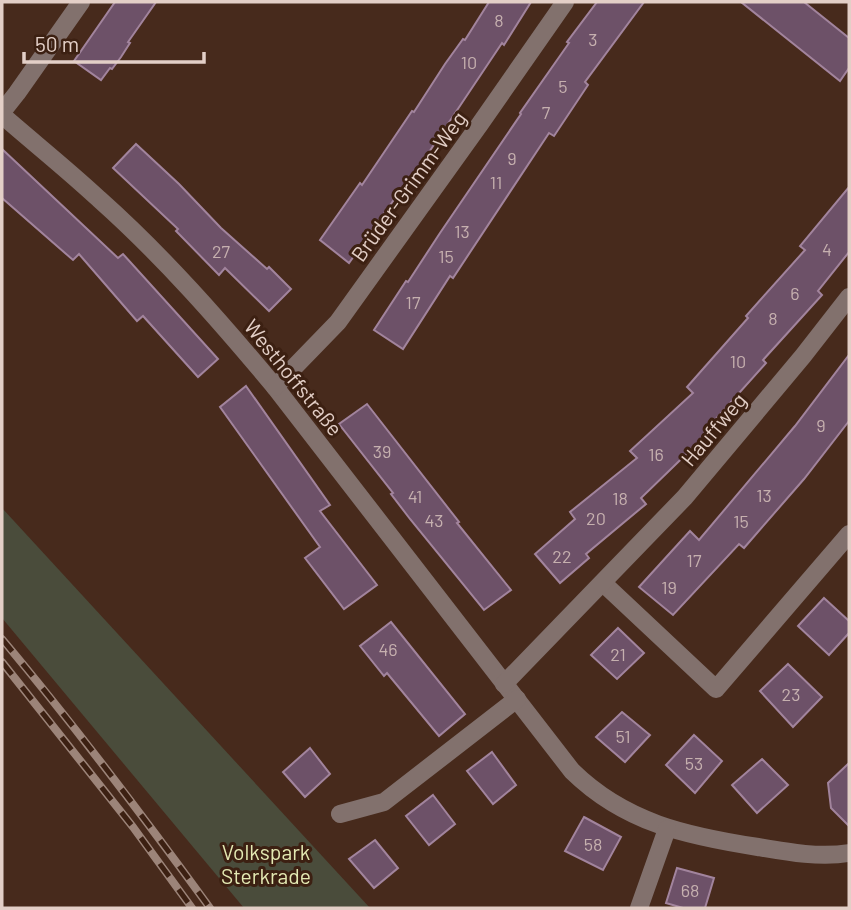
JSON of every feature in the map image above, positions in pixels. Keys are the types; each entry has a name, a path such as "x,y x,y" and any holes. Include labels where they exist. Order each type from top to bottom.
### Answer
{"street":[{"path":"2,114 80,2"},
{"name":"Brüder-Grimm-Weg","path":"275,387 338,322 565,2"},
{"name":"Westhoffstraße","path":"2,114 101,200 208,307 275,387 572,771 586,784 631,814 667,829 784,852 849,853"},
{"name":"Hauffweg","path":"504,684 685,497 849,297"},
{"path":"603,583 716,689 849,534"},
{"path":"340,814 384,802 517,699"},
{"path":"639,908 667,829"}],"green space":[{"name":"Volkspark Sterkrade","path":"2,508 370,908 244,908 2,618"}],"building":[{"path":"115,2 156,2 128,42 130,43 121,57 101,80 74,61"},
{"path":"489,2 531,2 405,188 403,187 349,263 320,240 360,183 362,185 412,111 414,112"},
{"path":"597,2 644,2 585,82 588,85 554,136 549,133 403,349 374,330 569,43 567,42"},
{"path":"741,2 804,2 849,38 849,68 840,81"},
{"path":"136,144 221,228 267,269 269,267 291,289 269,311 225,268 219,275 176,231 178,229 113,168"},
{"path":"2,149 118,258 123,254 218,359 198,377 143,316 137,321 79,254 73,260 2,198"},
{"path":"849,187 849,252 818,291 822,295 763,360 766,363 704,432 706,435 641,498 646,504 586,554 589,558 560,583 535,554 575,519 570,512 637,458 630,451 693,393 687,387 805,250 800,246"},
{"path":"849,355 849,421 804,479 744,548 739,544 673,615 639,587 690,531 699,540 795,426"},
{"path":"246,386 330,505 320,511 377,585 344,609 305,558 320,547 220,407"},
{"path":"367,404 511,590 484,610 410,519 339,424"},
{"path":"824,598 849,621 849,633 829,655 798,626"},
{"path":"391,622 465,714 439,736 387,673 384,676 360,646"},
{"path":"618,628 644,653 617,679 591,655"},
{"path":"788,664 822,697 793,727 760,691"},
{"path":"622,712 650,735 625,762 596,737"},
{"path":"694,735 722,761 695,793 666,765"},
{"path":"310,748 330,774 305,797 283,772"},
{"path":"492,752 516,785 493,804 467,771"},
{"path":"762,759 788,785 757,813 732,785"},
{"path":"849,763 849,826 831,808 828,783"},
{"path":"433,795 455,824 429,845 406,816"},
{"path":"584,817 621,837 603,870 565,851"},
{"path":"375,840 398,868 374,888 349,859"},
{"path":"677,868 714,878 705,908 683,908 666,903"}],"railway":[{"path":"2,639 160,839 210,908"},
{"path":"2,662 133,827 192,908"}]}
